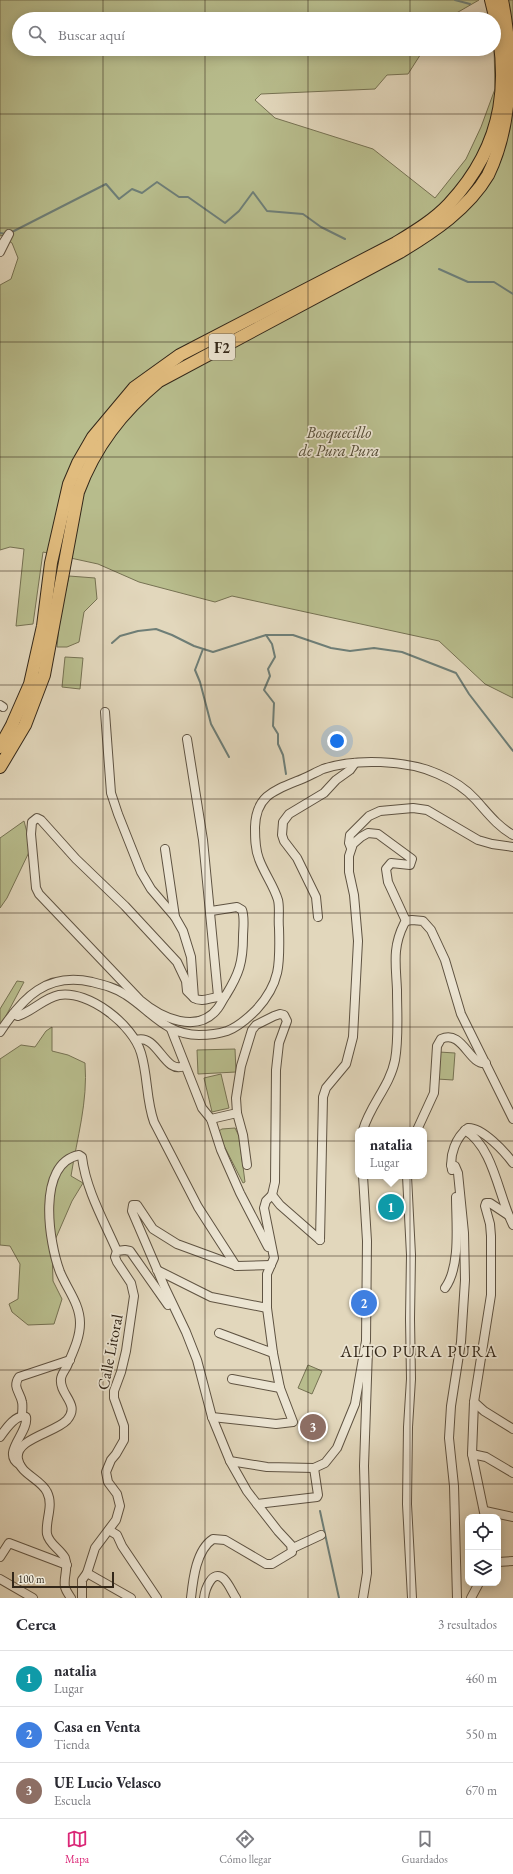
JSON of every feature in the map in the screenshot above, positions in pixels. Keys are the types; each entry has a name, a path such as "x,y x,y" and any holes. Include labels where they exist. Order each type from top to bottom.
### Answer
{"highway":[{"name":"F2","path":"491,0 494,12"},
{"name":"F2","path":"0,767 28,719 44,675 78,492 87,468 101,443 118,419 159,380 400,252 426,236 454,215 472,196 487,176 495,161 503,138 510,109 512,75 511,45 507,18 502,0"},
{"name":"F2","path":"0,747 12,725 30,684 41,633 51,563 69,484 78,463 93,437 134,388 169,362 396,243 422,227 449,204 469,180 484,156 493,136 501,107 503,56 501,47"}],"street":[{"path":"0,248 8,234 0,252"},
{"path":"105,712 111,793 141,872 151,889 175,916 183,931 188,946 194,998"},
{"path":"188,739 203,840 221,996"},
{"path":"0,1032 26,998 41,987 59,981 84,981 114,988 126,995 150,1015 181,1034 205,1035 227,1031 241,1024 271,992 277,976 279,964 279,906 258,857 255,842 258,810 266,796 277,789 329,767 355,763 394,763 417,766 436,773 462,787 494,821 513,835"},
{"path":"318,917 316,897 296,858 284,841 283,822 289,814 324,793 336,780 350,770 355,763"},
{"path":"351,848 349,843 350,835 369,816 380,811 413,808 427,810 478,840 513,847"},
{"path":"211,911 236,907 240,908 244,912 243,958 238,972 221,996 213,1013 202,1020 193,1022 175,1020 164,1016 140,1000 39,894 36,888 30,827 34,819 37,818 44,823 76,859 125,906 177,962 186,981 187,991 194,998 202,1001 221,996"},
{"path":"272,1195 280,1205 320,1240 323,1097 326,1088 346,1064 352,1037 358,941 354,895 349,872 349,856 351,848 361,837 373,833 382,836 411,857 410,865 398,863 388,865 386,874 406,921"},
{"path":"165,849 175,916"},
{"path":"406,921 422,921 431,930 445,960 456,1003 513,1119"},
{"path":"364,1127 366,1118 388,1080 394,1061 397,1015 395,951 401,930 406,921"},
{"path":"13,1014 18,1016 24,1014 42,1002 58,995 77,995 92,1001 111,1014 136,1040 142,1054 149,1110 154,1122 198,1207 237,1266"},
{"path":"212,1416 276,1424 293,1422 280,1388 273,1353 267,1308 267,1274 272,1264 274,1252 268,1233 264,1208 266,1201 272,1195 275,1172 276,1070 279,1043 286,1027 286,1017 280,1014 256,1025 252,1030 241,1066 236,1098 237,1113 243,1135 248,1166"},
{"path":"241,1024 252,1030"},
{"path":"171,1029 184,1066 202,1108 211,1119 221,1150 240,1193 267,1244 272,1264"},
{"path":"418,1127 434,1093 437,1046 441,1039 448,1036 456,1038 477,1060 486,1063"},
{"path":"136,1040 141,1039 152,1043 173,1066 178,1068 184,1066"},
{"path":"211,1119 237,1113"},
{"path":"445,1288 453,1271 456,1244 455,1184 451,1157 456,1144 465,1130 472,1128 479,1131 505,1152 513,1163"},
{"path":"465,1130 478,1141 485,1151 508,1215 513,1224"},
{"name":"Calle Litoral","path":"70,1360 78,1335 80,1323 78,1310 60,1272 51,1243 50,1199 52,1181 56,1171 71,1156 79,1154 82,1157 84,1173 89,1188 117,1251 115,1257 131,1283 134,1296 126,1350 121,1372 114,1391 114,1398 124,1426 125,1434 122,1445 111,1460 106,1472 108,1482 117,1494 120,1506 118,1516 95,1548 82,1580 82,1598"},
{"path":"451,1165 455,1166 458,1173 464,1233 465,1280 461,1342 451,1406 449,1438 454,1486 457,1598"},
{"path":"230,1461 268,1467 314,1468 324,1463 334,1453 355,1404 366,1341 367,1241 363,1179"},
{"path":"407,1179 411,1255 411,1379 408,1427 407,1504 412,1598"},
{"path":"485,1514 472,1454 474,1402 491,1295 491,1236 490,1224 484,1206 486,1203 490,1203 504,1214 508,1215"},
{"path":"272,1264 237,1266 210,1257 164,1237 153,1229 137,1205 133,1205 132,1211 197,1360 212,1416 230,1461 247,1491 293,1548"},
{"path":"117,1251 125,1250 130,1252 169,1305 173,1306"},
{"path":"157,1270 211,1297 267,1308"},
{"path":"219,1333 273,1353"},
{"path":"363,1598 367,1574 364,1466 368,1370 368,1350 366,1341"},
{"path":"22,1416 22,1403 16,1387 16,1382 19,1377 70,1360"},
{"path":"20,1465 18,1453 23,1445 64,1423 70,1416 72,1406 61,1382 61,1377 70,1360"},
{"path":"232,1379 280,1388"},
{"path":"474,1402 484,1411 513,1429"},
{"path":"0,1437 12,1423 22,1416"},
{"path":"22,1416 27,1419 24,1428 12,1441 9,1450 10,1458 40,1482 48,1493 50,1503 47,1528 48,1538 64,1557 67,1565 65,1588 71,1598"},
{"path":"472,1454 486,1457 513,1473"},
{"path":"257,1504 317,1497 318,1492 314,1468"},
{"path":"501,1516 513,1517"},
{"path":"109,1530 118,1535 122,1546 157,1598"},
{"path":"191,1598 197,1567 204,1549 213,1539 226,1540 270,1564 292,1552 293,1548 321,1535"},
{"path":"0,1557 9,1543 67,1565"},
{"path":"501,1562 513,1561"},
{"path":"86,1573 131,1598"},
{"path":"204,1598 207,1584 213,1578 218,1577 225,1581 236,1598"},
{"path":"0,1579 33,1598"},
{"path":"193,1584 198,1598"},
{"path":"471,1598 477,1586"}],"green space":[{"name":"Bosquecillo de Pura Pura","path":"0,0 479,0 458,12 12,12 12,56 420,56 408,74 387,75 375,89 261,94 255,100 275,118 373,149 435,198 466,159 481,127 495,89 494,56 501,56 501,12 489,12 488,3 484,0 513,0 513,698 485,684 439,641 232,596 215,602 139,582 98,564 43,552 33,624 16,626 24,549 10,547 0,550 0,285 11,279 18,258 12,243 7,240 8,234 0,236"},
{"path":"69,576 95,578 97,599 84,612 79,642 67,647 57,647 60,616"},
{"path":"65,657 83,658 80,689 62,687"},
{"path":"24,821 31,848 7,898 0,908 0,838"},
{"path":"17,981 24,982 0,1027 0,1009"},
{"path":"52,1027 52,1051 68,1055 85,1063 85,1092 71,1176 83,1183 72,1201 52,1247 53,1281 62,1299 54,1324 28,1325 12,1312 9,1304 18,1299 20,1264 10,1246 0,1245 0,1059 21,1045 35,1047 46,1031"},
{"path":"235,1049 236,1072 198,1074 197,1050"},
{"path":"439,1052 455,1053 453,1080 437,1079"},
{"path":"221,1074 229,1108 212,1112 204,1078"},
{"path":"235,1128 239,1136 245,1182 243,1183 217,1132 222,1129"},
{"path":"308,1365 322,1371 312,1394 298,1388"}],"waterway":[{"path":"455,0 470,4"},
{"path":"10,233 106,184 119,199 132,189 142,193 157,182 179,197 188,197 225,223 239,211 253,192 267,211 303,214 321,227 345,239"},
{"path":"0,233 6,234"},
{"path":"439,269 468,282 494,282 513,294"},
{"path":"112,643 120,636 138,631 156,629 194,646 213,652 266,635 293,635 331,648 350,651 374,648 402,652 456,673 469,694 513,751"},
{"path":"266,635 272,644 275,657 268,669 270,676 264,690 274,703 273,726 278,734 278,744 283,755 286,774"},
{"path":"203,649 195,670 200,682 211,724 229,757"},
{"path":"320,1511 339,1598"}],"place":[{"name":"natalia","path":"391,1207"},
{"name":"Casa en Venta","path":"364,1303"},
{"name":"UE Lucio Velasco","path":"313,1427"}],"district":[{"name":"ALTO PURA PURA","path":"419,1351"}]}
